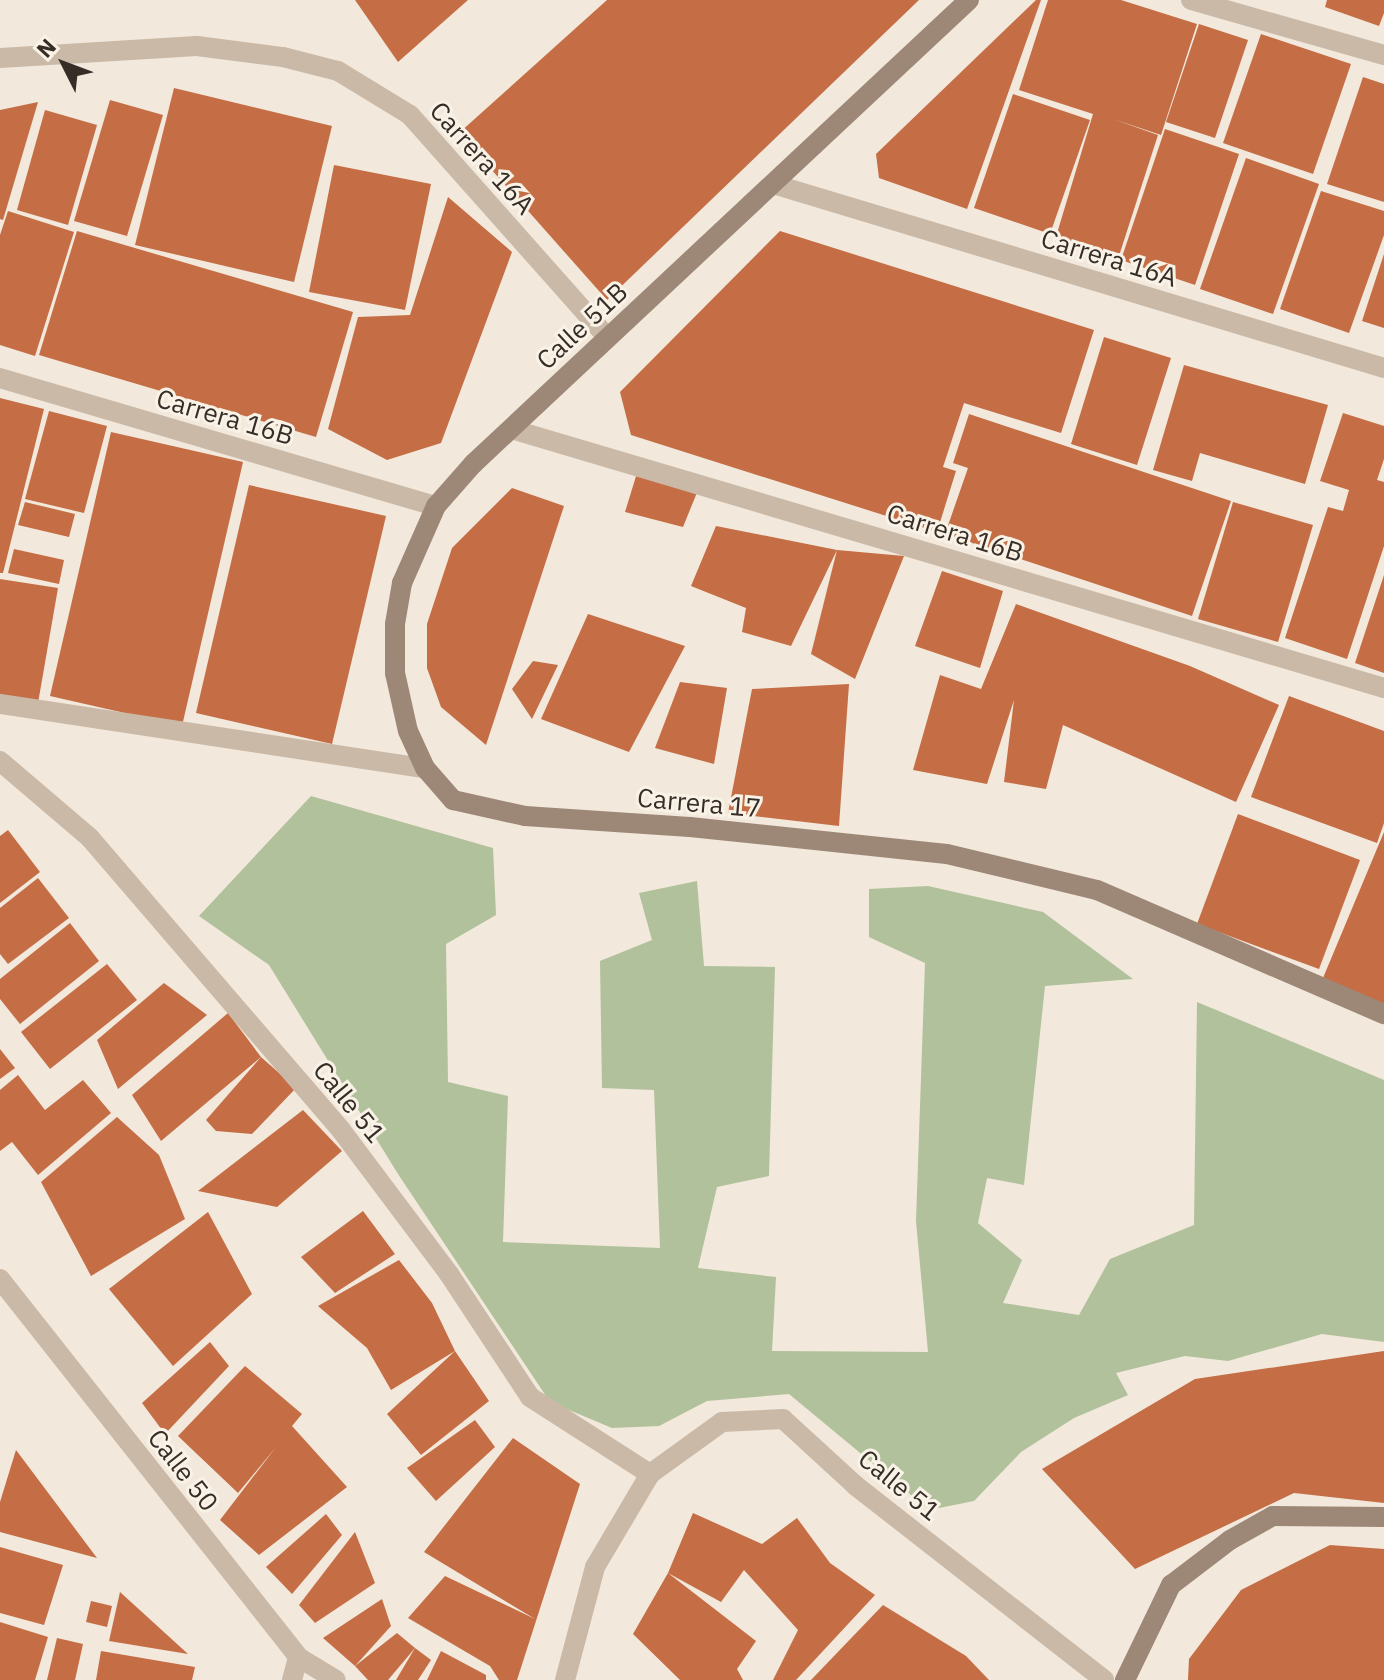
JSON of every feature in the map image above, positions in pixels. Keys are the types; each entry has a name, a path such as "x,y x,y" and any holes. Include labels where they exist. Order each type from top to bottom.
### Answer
{"main road":[{"name":"Calle 51B","path":"425,768 408,731 395,673 395,624 411,555 436,506 511,429 969,0"},
{"name":"Carrera 17","path":"425,768 453,800 525,816 690,827 947,854 1097,890 1384,1014"},
{"path":"1125,1680 1171,1585 1230,1540 1273,1516 1384,1517"}],"street":[{"path":"1191,0 1384,55"},
{"name":"Carrera 16A","path":"0,58 197,46 283,57 338,71 410,115 608,338"},
{"name":"Carrera 16A","path":"773,184 1384,368"},
{"name":"Carrera 16B","path":"0,378 436,506"},
{"name":"Carrera 16B","path":"511,429 1384,688"},
{"path":"0,704 425,768"},
{"name":"Calle 51","path":"0,761 90,838 341,1130 449,1274 530,1397 650,1474"},
{"name":"Calle 50","path":"0,1282 298,1657 336,1680"},
{"name":"Calle 51","path":"565,1680 595,1567 650,1474 722,1422 783,1419 856,1486 1104,1680"},
{"path":"292,1680 298,1657"}],"green space":[{"path":"311,796 493,848 496,915 446,944 448,1082 508,1096 503,1242 660,1248 654,1090 602,1088 600,961 652,940 639,893 697,881 704,966 775,967 769,1176 717,1187 698,1268 776,1277 772,1351 928,1352 916,1221 925,963 869,937 869,889 928,886 1043,912 1133,979 1045,986 1024,1185 987,1178 978,1223 1022,1260 1003,1303 1079,1315 1110,1259 1194,1225 1197,1002 1384,1080 1384,1342 1322,1334 1228,1361 1185,1356 1116,1373 1128,1395 1074,1418 1021,1452 974,1501 929,1510 789,1394 707,1401 659,1426 612,1428 550,1402 398,1174 269,965 199,916"}],"building":[{"path":"355,0 468,0 398,62"},
{"path":"607,0 919,0 607,300 459,133"},
{"path":"1036,0 1041,0 967,209 879,178 876,154"},
{"path":"1048,0 1121,0 1197,24 1161,135 1113,119 1158,135 1118,259 1055,240 1093,114 1019,90"},
{"path":"1327,0 1384,0 1384,13 1379,26 1325,7"},
{"path":"1199,24 1248,40 1215,138 1166,122"},
{"path":"1261,34 1351,64 1313,174 1223,143"},
{"path":"1363,77 1384,84 1384,202 1327,184"},
{"path":"174,88 332,126 294,282 135,245"},
{"path":"1013,94 1090,120 1050,234 974,208"},
{"path":"110,100 163,115 127,236 74,221"},
{"path":"38,102 3,220 0,219 0,110"},
{"path":"45,110 97,125 68,225 17,210"},
{"path":"1165,129 1239,154 1195,285 1121,260"},
{"path":"1246,158 1319,184 1273,314 1200,289"},
{"path":"334,165 431,184 405,310 309,292"},
{"path":"1321,191 1384,211 1384,235 1349,333 1280,309"},
{"path":"448,197 512,252 441,443 387,460 328,429 358,317 410,315"},
{"path":"8,211 74,232 35,356 0,345 0,235"},
{"path":"77,231 353,312 316,437 39,355"},
{"path":"780,231 1094,330 1061,433 964,403 943,467 956,471 937,532 631,435 620,392"},
{"path":"1384,254 1384,328 1362,321"},
{"path":"1104,337 1171,358 1137,465 1071,444"},
{"path":"1184,365 1328,405 1305,484 1200,453 1192,481 1153,470"},
{"path":"0,398 44,409 3,573 0,573"},
{"path":"49,411 107,426 84,513 25,499"},
{"path":"1343,413 1384,426 1384,459 1377,480 1384,482 1384,546 1347,659 1285,638 1328,507 1343,511 1349,490 1320,481"},
{"path":"969,414 1231,501 1192,616 945,534 968,468 953,463"},
{"path":"111,432 243,462 182,726 50,696"},
{"path":"637,473 698,490 683,527 625,512"},
{"path":"249,485 386,516 332,744 196,713"},
{"path":"512,488 564,506 486,745 441,707 427,668 427,624 452,548"},
{"path":"25,502 75,514 69,537 18,525"},
{"path":"1233,502 1313,525 1278,642 1198,619"},
{"path":"716,526 837,550 791,646 742,632 746,608 691,586"},
{"path":"14,549 64,560 59,584 8,573"},
{"path":"837,550 904,556 855,679 811,654"},
{"path":"942,571 1003,591 980,668 915,646"},
{"path":"1384,575 1384,673 1355,663"},
{"path":"0,579 58,588 38,703 0,697"},
{"path":"1016,604 1190,666 1279,705 1236,802 1063,725 1046,789 1004,782 1014,700 987,784 913,770 940,675 981,689"},
{"path":"588,614 685,646 629,752 541,719"},
{"path":"533,661 558,665 532,719 512,689"},
{"path":"680,682 727,688 714,764 655,748"},
{"path":"849,684 839,826 728,813 752,689"},
{"path":"1289,696 1384,731 1384,823 1377,843 1251,797"},
{"path":"1238,814 1360,860 1319,969 1197,924"},
{"path":"8,830 40,872 0,903 0,836"},
{"path":"1384,832 1384,1009 1323,978"},
{"path":"38,878 69,918 8,964 0,954 0,908"},
{"path":"70,923 99,961 20,1024 0,999 0,979"},
{"path":"107,964 137,1000 50,1069 21,1032"},
{"path":"164,983 207,1015 118,1089 97,1040"},
{"path":"228,1013 261,1057 161,1141 132,1095"},
{"path":"0,1049 15,1068 0,1079"},
{"path":"261,1057 296,1088 252,1134 216,1131 206,1120"},
{"path":"18,1075 45,1110 83,1080 111,1113 38,1175 12,1142 0,1151 0,1090"},
{"path":"303,1110 342,1151 277,1207 198,1191"},
{"path":"117,1117 159,1155 185,1219 91,1276 41,1182"},
{"path":"363,1211 395,1254 335,1293 301,1257"},
{"path":"208,1212 252,1294 173,1366 109,1289"},
{"path":"399,1260 432,1303 455,1351 391,1390 367,1348 318,1306"},
{"path":"210,1342 229,1366 165,1434 142,1403"},
{"path":"455,1351 489,1401 421,1455 387,1414"},
{"path":"1384,1351 1384,1503 1294,1493 1135,1569 1042,1469 1195,1379"},
{"path":"245,1366 302,1414 292,1426 347,1487 259,1555 220,1520 276,1447 238,1493 178,1436"},
{"path":"475,1420 495,1447 436,1501 407,1468"},
{"path":"513,1438 580,1484 517,1680 499,1680 490,1666 408,1618 445,1576 535,1619 424,1552"},
{"path":"16,1450 97,1558 0,1532 0,1502"},
{"path":"693,1513 762,1544 797,1518 830,1563 875,1595 796,1680 773,1680 798,1630 744,1570 721,1602 668,1573"},
{"path":"326,1514 342,1535 292,1594 266,1567"},
{"path":"355,1532 375,1583 315,1623 299,1605"},
{"path":"1330,1545 1384,1549 1384,1680 1188,1680 1189,1659 1241,1590"},
{"path":"0,1547 63,1565 44,1625 0,1613"},
{"path":"668,1573 756,1641 737,1669 743,1680 680,1680 633,1634"},
{"path":"120,1592 188,1654 109,1641"},
{"path":"382,1599 391,1626 355,1666 323,1638"},
{"path":"91,1601 112,1606 107,1627 86,1622"},
{"path":"883,1605 966,1656 989,1680 811,1680"},
{"path":"0,1622 48,1637 35,1680 0,1680"},
{"path":"397,1633 415,1648 388,1680 368,1680 355,1666"},
{"path":"57,1638 83,1644 75,1680 47,1680"},
{"path":"415,1648 431,1660 418,1680 396,1680"},
{"path":"101,1651 195,1667 192,1680 96,1680"},
{"path":"441,1651 486,1675 486,1680 427,1680"}]}
